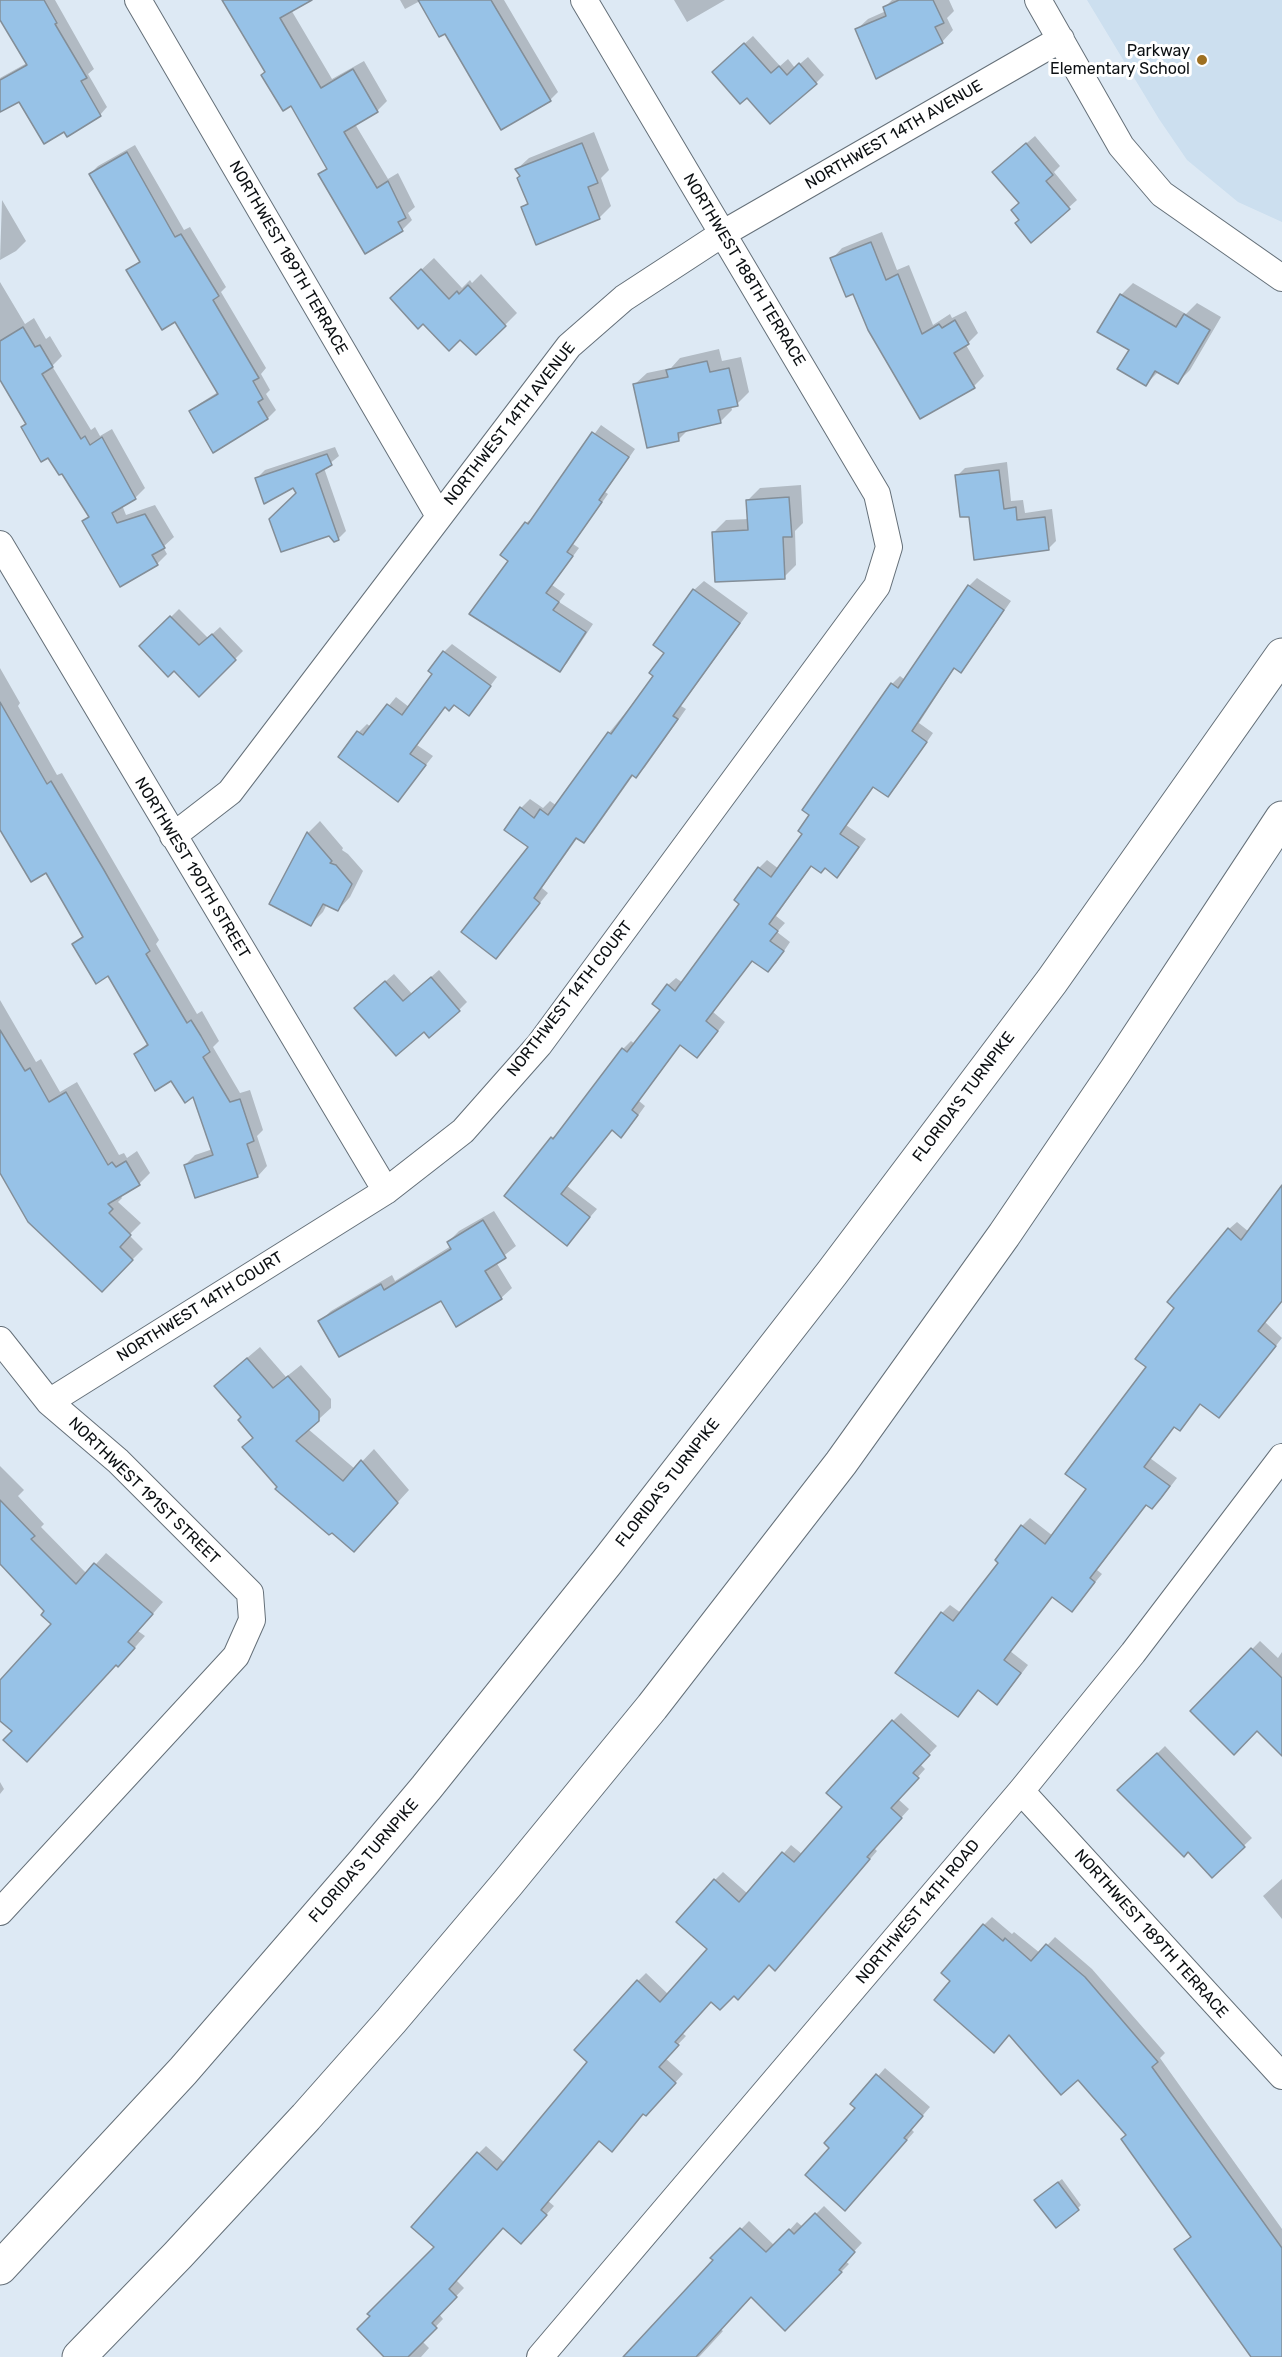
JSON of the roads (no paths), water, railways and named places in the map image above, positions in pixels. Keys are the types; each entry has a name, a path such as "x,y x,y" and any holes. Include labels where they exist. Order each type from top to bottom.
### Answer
{"highway":[{"name":"FLORIDA'S TURNPIKE","path":"0,2268 183,2071 347,1881 426,1788 607,1562 832,1273 1052,981 1282,655"},
{"path":"79,2357 186,2246 376,2038 507,1884 652,1707 841,1463 983,1263 1116,1070 1282,818"}],"street":[{"name":"NORTHWEST 189TH TERRACE","path":"138,0 439,516"},
{"name":"NORTHWEST 188TH TERRACE","path":"584,0 877,494 889,547"},
{"path":"1038,0 1121,146 1162,194 1282,278"},
{"name":"NORTHWEST 14TH AVENUE","path":"173,836 230,792 569,346 624,298 722,234 1061,39"},
{"name":"NORTHWEST 190TH STREET","path":"0,544 386,1191"},
{"name":"NORTHWEST 14TH COURT","path":"49,1402 386,1191 462,1131 539,1045 877,586 889,547"},
{"name":"NORTHWEST 191ST STREET","path":"0,1340 49,1402 118,1461 250,1593 252,1620 236,1656 0,1912"},
{"name":"NORTHWEST 14TH ROAD","path":"540,2357 1021,1791 1133,1653 1282,1457"},
{"name":"NORTHWEST 189TH TERRACE","path":"1021,1791 1282,2076"}],"place":[{"name":"Parkway Elementary School","path":"1202,60"}]}
